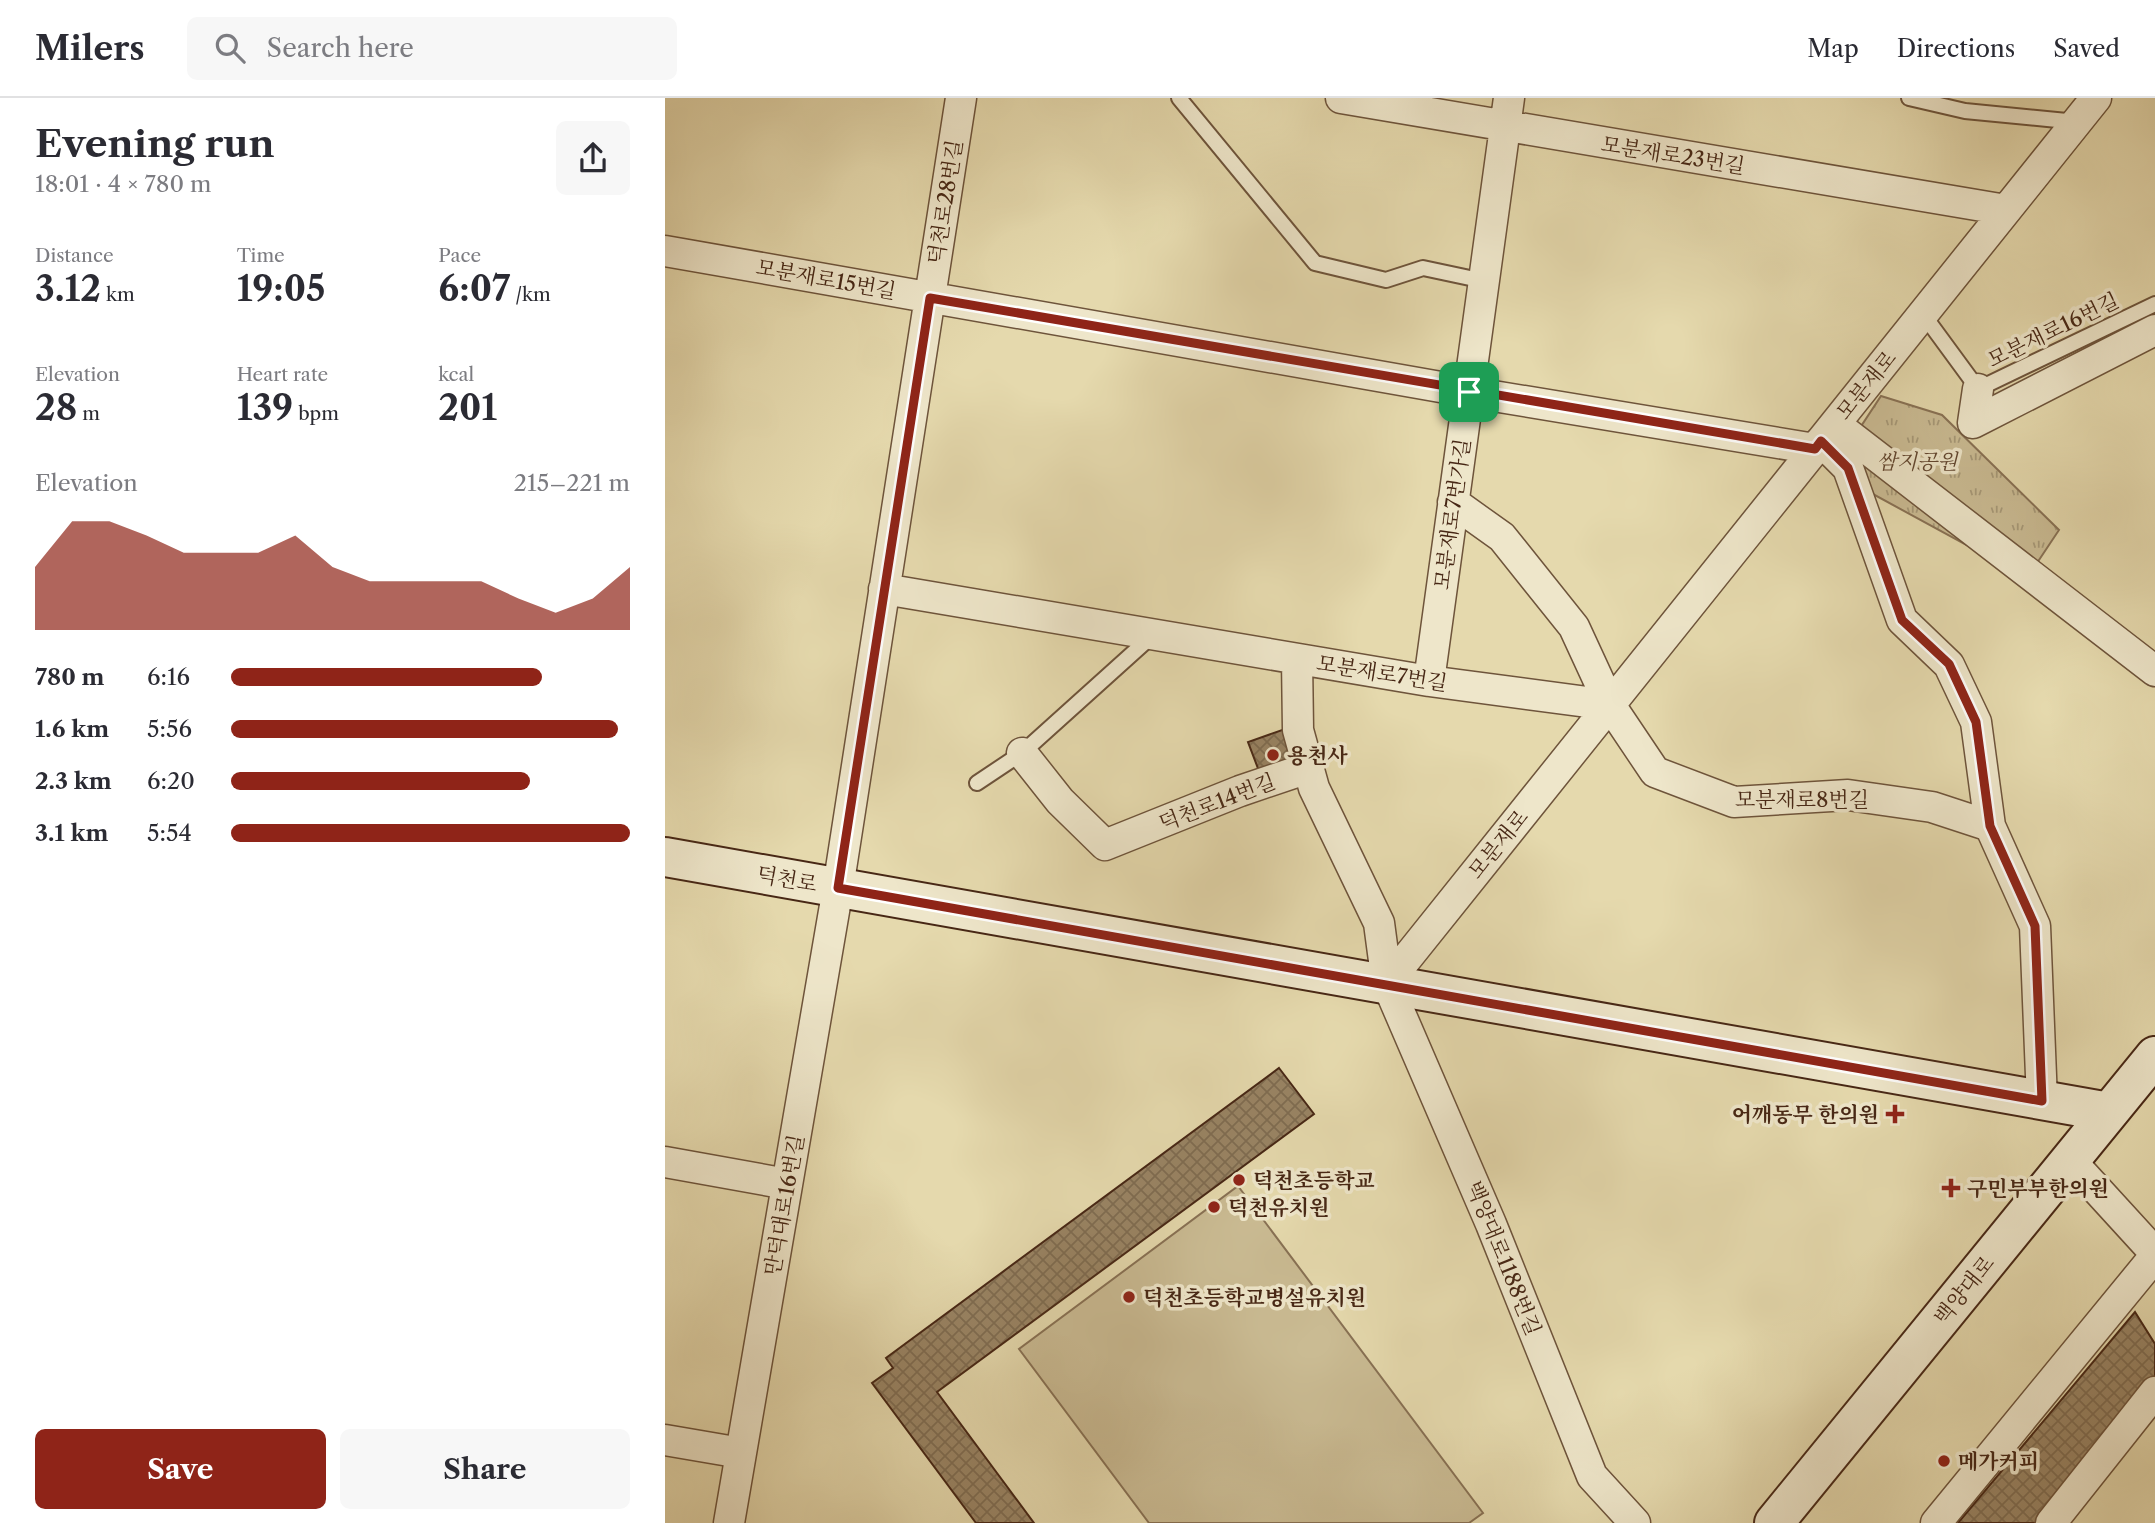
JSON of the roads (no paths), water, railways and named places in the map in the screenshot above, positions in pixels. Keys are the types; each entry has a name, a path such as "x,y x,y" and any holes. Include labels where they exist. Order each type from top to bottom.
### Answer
{"main road":[{"name":"덕천로","path":"665,857 2109,1112"},
{"name":"백양대로","path":"1774,1523 2155,1056"}],"street":[{"name":"덕천로28번길","path":"838,888 961,98"},
{"name":"모분재로23번길","path":"1341,98 2006,210"},
{"name":"모분재로7번가길","path":"1429,681 1509,98"},
{"name":"모분재로","path":"1387,984 2096,98"},
{"name":"모분재로15번길","path":"665,251 1469,392 1824,438"},
{"path":"1978,389 1973,423 2155,330"},
{"path":"1824,438 2155,671"},
{"path":"1824,438 1848,468 1902,620 1949,664 1976,722 1990,826 2035,926 2042,1101"},
{"path":"1453,502 1502,537 1574,627 1610,705"},
{"name":"모분재로7번길","path":"884,589 1429,681 1610,705"},
{"path":"1297,659 1298,730 1308,768 1314,788 1379,923 1387,984"},
{"name":"모분재로8번길","path":"1610,705 1655,772 1734,802 1848,795 1932,807 1990,826"},
{"name":"덕천로14번길","path":"1022,753 1060,801 1105,845 1240,791 1308,768"},
{"name":"만덕대로16번길","path":"730,1523 838,888"},
{"name":"백양대로1188번길","path":"1387,984 1491,1224 1592,1476 1635,1523"},
{"path":"1936,1523 2155,1254 2070,1160"},
{"path":"665,1162 787,1184"},
{"path":"2051,1523 2155,1392"},
{"path":"665,1440 741,1453"}],"lane":[{"path":"1179,98 1315,263 1386,280 1423,268 1484,281"},
{"path":"1909,98 1965,111 2077,122"},
{"name":"모분재로16번길","path":"1923,314 1978,389 2155,304"},
{"path":"977,783 1022,753 1154,635"}],"place":[{"name":"용천사","path":"1273,755"},
{"name":"어깨동무 한의원","path":"1895,1114"},
{"name":"덕천초등학교","path":"1239,1180"},
{"name":"구민부부한의원","path":"1951,1188"},
{"name":"덕천유치원","path":"1214,1207"},
{"name":"덕천초등학교병설유치원","path":"1129,1297"},
{"name":"메가커피","path":"1944,1461"}],"park label":[{"name":"쌈지공원","path":"1917,461"}]}
